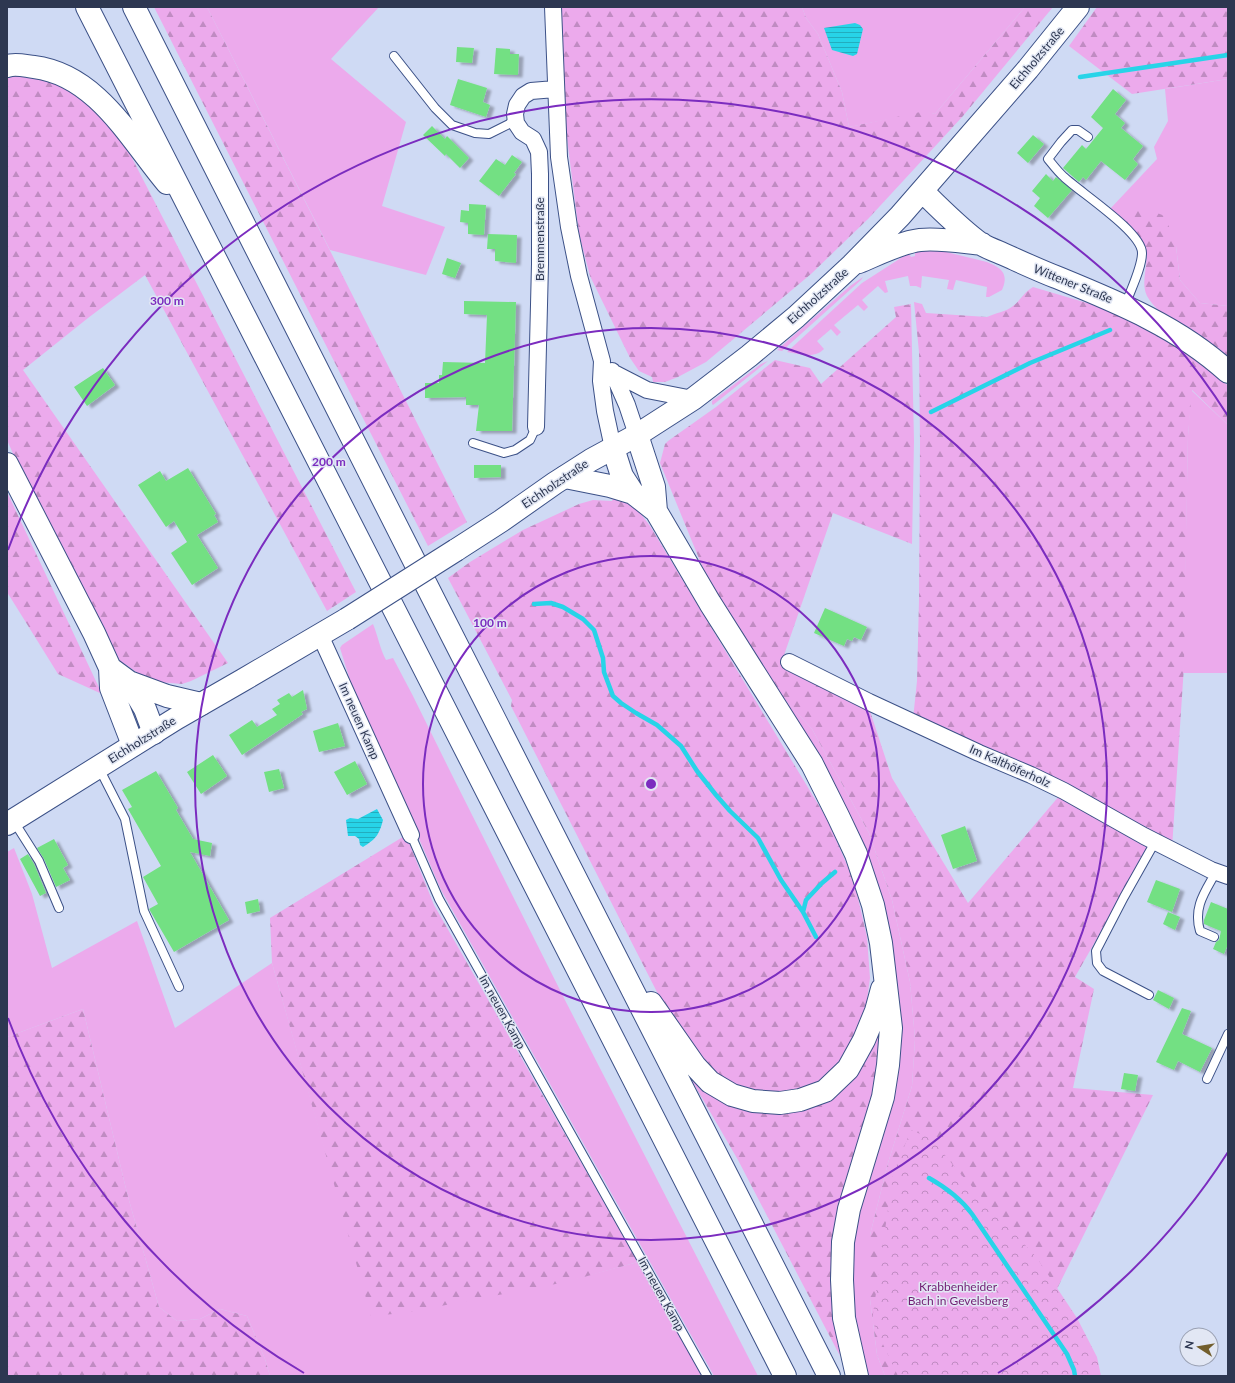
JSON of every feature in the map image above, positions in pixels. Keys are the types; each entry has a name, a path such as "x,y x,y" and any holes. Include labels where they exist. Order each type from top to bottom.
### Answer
{"main road":[{"path":"87,7 785,1376"},
{"path":"134,7 611,950 829,1376"},
{"name":"Eichholzstraße","path":"10,822 201,704 347,619 501,521 565,476 637,435 693,399 749,356 852,265 922,191 1028,69 1078,7"},
{"path":"7,66 13,64 39,67 56,72 80,84 105,106 127,131 149,162 191,211"},
{"name":"Wittener Straße","path":"922,191 947,215 982,244 1028,266 1125,306 1153,320 1186,340 1217,362 1228,372"},
{"path":"852,265 899,246 919,240 943,240 982,244"},
{"path":"637,435 654,487 656,511"},
{"path":"613,448 622,476 633,493 656,511 710,603 812,764 856,854 873,905 881,943 891,1028 883,1097 848,1209 843,1242 842,1280 844,1318 857,1376"},
{"path":"7,464 94,633 110,668 111,688 133,745"},
{"path":"565,476 610,486 633,493"},
{"path":"110,668 129,682 167,696 201,704"},
{"path":"129,682 145,709 154,733"},
{"path":"611,950 695,1066 710,1082 732,1095 753,1102 780,1103 800,1100 825,1091 848,1069 864,1040 876,1011 885,978"}],"street":[{"name":"Bremmenstraße","path":"553,7 555,89 559,156 569,227 580,283 602,361 601,381 605,412 613,448"},
{"path":"516,118 515,114 517,105 523,96 531,90 555,89"},
{"name":"Bremmenstraße","path":"516,118 516,123 522,132 533,139 539,152 540,264 536,427"},
{"name":"Bremmenstraße","path":"602,361 614,373 647,390 693,399"},
{"name":"Bremmenstraße","path":"614,373 637,435"},
{"name":"Im neuen Kamp","path":"320,635 411,835"},
{"name":"Im Kalthöferholz","path":"789,662 882,708 979,753 1031,774 1058,787 1155,842 1222,874"}],"lane":[{"path":"394,56 435,108 452,125 475,133 490,134 509,124 516,118"},
{"path":"1088,137 1078,130 1072,130 1048,159 1064,177 1117,220 1140,245 1142,261 1125,306"},
{"path":"473,443 504,453 515,450 530,440 536,427"},
{"path":"98,767 125,819 144,911 179,987"},
{"path":"10,822 39,861 59,908"},
{"name":"Im neuen Kamp","path":"411,835 439,899 708,1376"},
{"path":"1149,995 1103,971 1097,963 1096,950 1155,842"},
{"path":"1214,937 1200,931 1197,921 1199,904 1222,874"},
{"path":"1207,1079 1228,1034"}],"green space":[{"path":"154,7 207,7 467,522 428,546"},
{"path":"207,7 379,7 331,59 406,122 382,206 445,227 426,275 330,250"},
{"path":"559,7 802,7 806,18 818,34 842,92 849,127 925,111 935,114 1025,7 1053,7 963,116 868,219 811,274 706,362 678,377 665,382 653,382 652,377 639,371 630,358 590,276 579,234 564,114"},
{"path":"802,7 1025,7 935,114 925,112 849,127 842,92 818,34 806,18"},
{"path":"1097,7 1228,7 1228,79 1132,94 1069,46"},
{"path":"18,70 85,95 117,129 356,592 327,611 145,275 23,370 228,663 182,684 159,682 139,674 125,664 122,664 93,616 34,501 7,440 7,73"},
{"path":"1228,79 1228,306 1200,303 1180,280 1176,246 1119,217 1110,209 1157,159 1154,147 1168,121 1165,89"},
{"path":"1136,205 1165,216 1176,246 1180,280 1200,303 1228,306 1228,360 1172,321 1153,304 1147,296 1144,285 1147,255 1145,246 1131,228 1119,217"},
{"path":"923,250 938,250 992,264 1003,272 1005,280 1002,290 989,297 986,297 987,287 956,280 953,290 947,289 949,280 922,276 921,288 910,286 908,276 885,281 888,292 885,293 878,286 862,300 868,307 864,311 858,305 834,325 841,332 837,336 831,329 817,341 824,349 820,352 807,355 787,352 862,283 904,256 909,254 911,257 915,256 915,253"},
{"path":"863,277 782,351 777,350 850,286"},
{"path":"1033,287 1104,308 1155,331 1205,363 1228,386 1228,425 1192,390 1188,436 1184,666 1172,848 913,719 917,681 920,442 919,352 914,302 922,304 926,313 987,317 1010,308"},
{"path":"911,304 914,441 912,544 833,513 782,661 868,705 892,778 968,903 1060,795 1150,845 1075,977 1094,989 1073,1088 1153,1095 1056,1291 1091,1376 885,1376 877,1355 870,1299 870,1235 888,1163 912,1086 915,1039 910,982 892,900 869,833 812,729 774,688 709,583 660,463 665,444 668,441 716,407 775,360 810,368 821,384 896,317 894,307"},
{"path":"768,361 713,405 712,404 712,401 761,364"},
{"path":"1191,390 1228,425 1228,673 1183,673 1188,436"},
{"path":"7,492 102,694 58,674 7,592"},
{"path":"614,496 635,506 650,526 827,819 854,881 867,937 870,978 865,1014 852,1050 834,1072 813,1087 766,1097 719,1080 683,1043 511,706 512,700 448,578 470,562 523,530 579,504 593,500 612,501"},
{"path":"373,624 386,660 393,658 413,696 567,1004 758,1376 714,1376 441,890 384,757 354,693 340,648 342,645"},
{"path":"774,688 812,729 869,833 892,900 910,982 915,1039 912,1086 888,1163 870,1235 870,1299 877,1355 885,1376 867,1376 863,1366 853,1300 851,1234 894,965"},
{"path":"406,835 434,905 638,1262 566,1282 404,1313 371,1316 272,963 270,918"},
{"path":"14,848 32,894 52,968 137,921 175,1028 272,963 327,1157 567,1281 638,1262 702,1376 270,1376 265,1359 247,1316 220,1309 200,1319 177,1321 159,1307 127,1193 83,1009 7,1037 7,852"},
{"path":"83,1009 127,1193 159,1307 177,1321 200,1319 220,1309 247,1316 265,1359 270,1376 7,1376 7,1037"},
{"path":"883,1010 883,1032 872,1097 850,1167 835,1230 833,1297 840,1356 738,1160 691,1079 728,1102 801,1109"},
{"name":"Krabbenheider Bach in Gevelsberg","path":"911,1130 932,1139 957,1170 1037,1258 1077,1318 1097,1357 1101,1376 898,1376 872,1321 893,1174"}],"water":[{"path":"855,23 860,25 863,29 857,54 853,56 832,50 824,28"},
{"path":"377,809 383,820 380,829 374,839 363,847 360,845 359,839 355,836 348,836 346,820 350,818 358,819"}],"building":[{"path":"457,47 474,48 472,63 456,62"},
{"path":"496,48 510,49 510,54 519,54 518,75 494,74"},
{"path":"458,79 487,88 483,102 490,105 486,117 450,105"},
{"path":"1113,89 1126,100 1115,114 1125,123 1121,128 1143,146 1133,159 1138,164 1125,180 1101,161 1086,180 1083,177 1079,182 1063,168 1082,145 1086,149 1103,128 1091,117"},
{"path":"432,126 445,139 447,136 469,158 460,168 423,135"},
{"path":"1033,135 1044,144 1028,163 1017,153"},
{"path":"512,155 522,162 514,173 516,174 499,196 479,181 496,159 505,165"},
{"path":"1046,174 1053,181 1056,177 1072,190 1048,218 1034,206 1040,198 1032,191"},
{"path":"469,204 486,205 484,235 468,234 468,223 460,222 461,210 469,211"},
{"path":"488,234 517,235 516,263 495,261 495,249 487,249"},
{"path":"447,258 461,263 455,278 442,274"},
{"path":"464,301 516,302 512,431 476,431 479,405 466,405 466,397 425,398 425,383 439,383 439,375 442,375 443,362 485,363 487,315 464,314"},
{"path":"103,368 115,385 87,406 74,387"},
{"path":"474,465 501,465 501,477 474,478"},
{"path":"188,468 216,514 214,515 218,522 197,535 218,568 192,585 171,553 187,542 174,521 166,527 138,485 160,471 166,481"},
{"path":"825,608 867,627 861,640 854,637 852,641 847,639 844,646 814,633"},
{"path":"303,690 307,709 301,712 303,714 242,755 229,735 252,720 257,727 277,715 272,709 280,704 277,700 289,693 292,697"},
{"path":"338,723 345,746 319,752 313,731"},
{"path":"213,755 227,776 201,794 187,772"},
{"path":"355,761 367,784 347,795 334,772"},
{"path":"279,769 284,788 269,792 264,772"},
{"path":"156,771 178,808 176,810 193,839 212,843 210,856 190,852 229,920 174,952 149,909 158,904 143,877 161,866 128,809 132,807 122,790"},
{"path":"965,826 977,861 953,869 941,835"},
{"path":"54,839 68,865 63,868 70,880 56,887 44,859 37,848"},
{"path":"28,854 34,864 46,893 40,896 20,859"},
{"path":"1156,880 1180,889 1172,912 1147,902"},
{"path":"258,899 260,911 247,914 245,902"},
{"path":"1211,902 1228,909 1228,944 1224,954 1213,949 1216,942 1219,940 1221,931 1204,924 1204,920"},
{"path":"1168,912 1180,917 1175,930 1163,924"},
{"path":"1158,990 1174,998 1169,1009 1153,1000"},
{"path":"1182,1008 1191,1011 1182,1034 1212,1048 1200,1072 1178,1061 1174,1070 1156,1062"},
{"path":"1124,1073 1138,1075 1135,1091 1121,1089"}],"waterway":[{"path":"1080,77 1228,55"},
{"path":"931,412 1030,363 1110,330"},
{"path":"534,604 551,603 563,607 583,619 594,630 603,658 604,672 613,696 636,713 657,725 681,746 697,771 716,795 758,838 781,880 803,912 816,937"},
{"path":"803,912 806,900 835,872"},
{"path":"929,1178 941,1185 963,1203 972,1214 1067,1354 1075,1376"}]}
